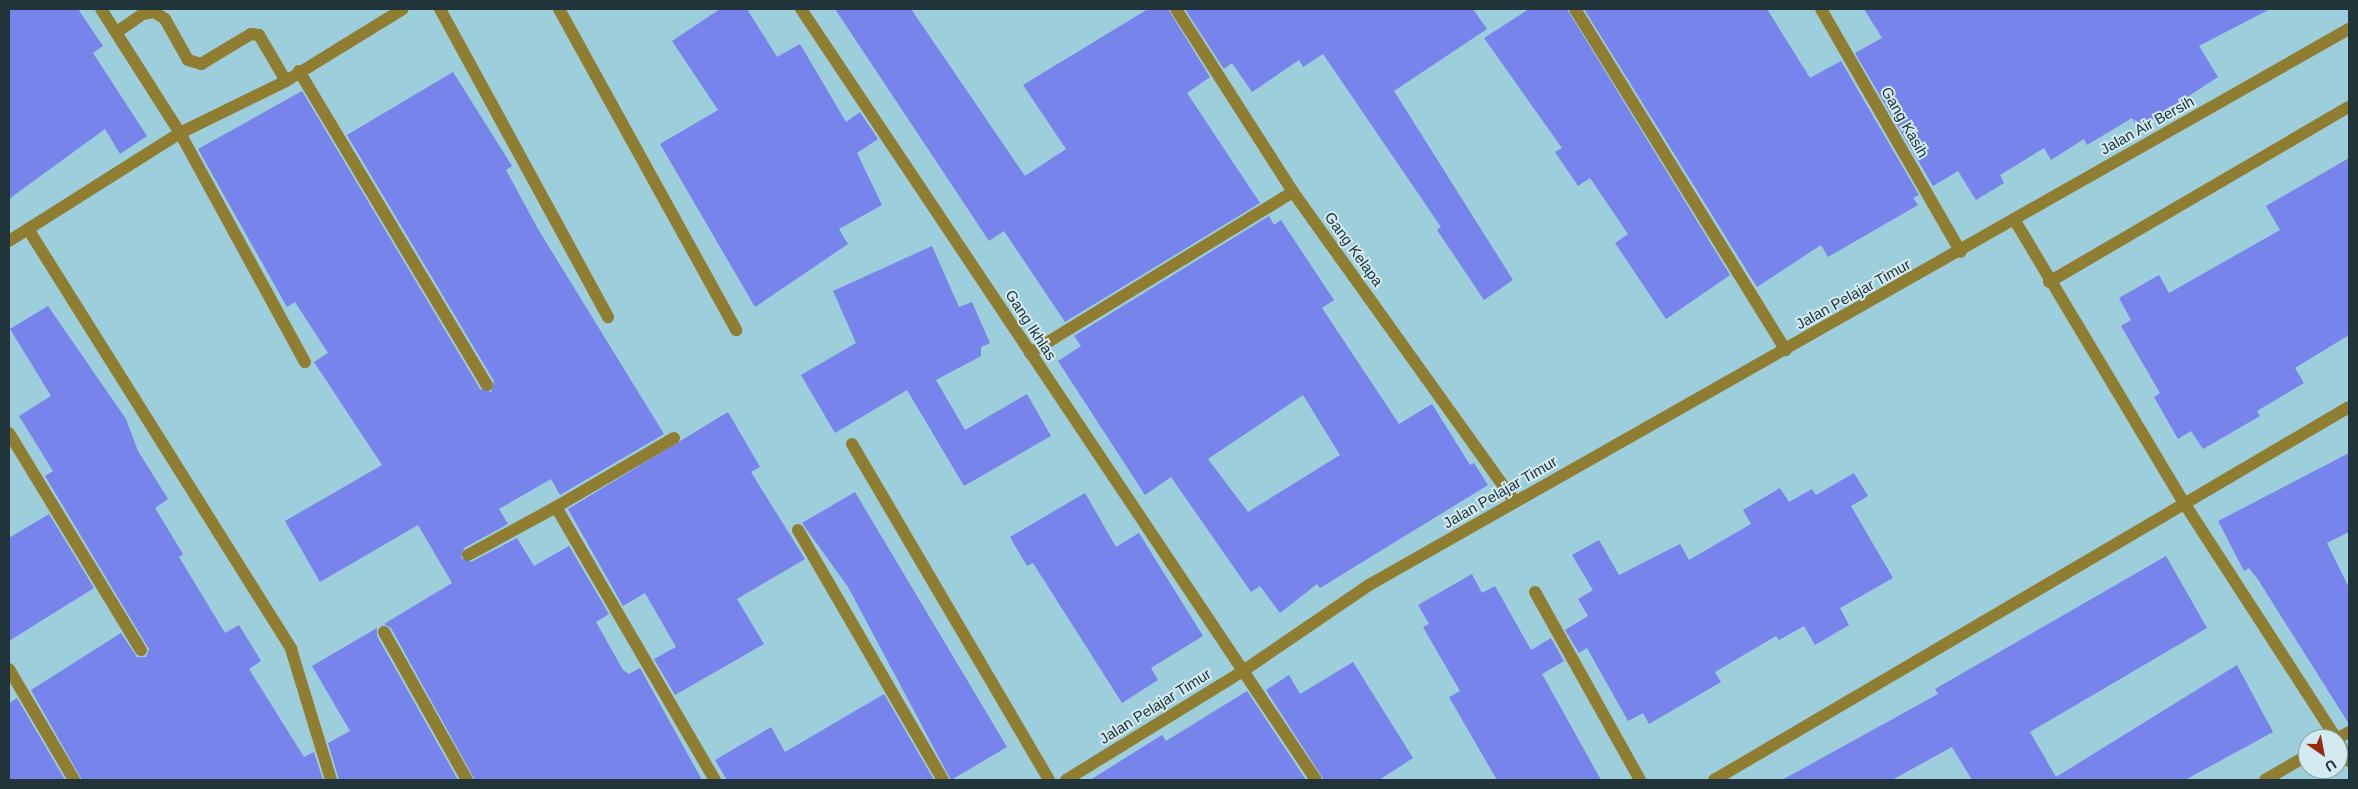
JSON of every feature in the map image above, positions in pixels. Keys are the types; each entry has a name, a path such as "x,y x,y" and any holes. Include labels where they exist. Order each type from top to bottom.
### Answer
{"street":[{"path":"101,9 180,134 305,362"},
{"path":"9,241 180,134 286,81 299,71 404,9"},
{"path":"440,9 608,317"},
{"path":"559,9 736,330"},
{"name":"Gang Ikhlas","path":"801,9 906,160 1030,353 1316,780"},
{"name":"Gang Kelapa","path":"1176,9 1293,192 1515,502"},
{"path":"1575,9 1786,350"},
{"name":"Gang Kasih","path":"1821,9 1961,252"},
{"path":"117,32 143,14 154,12 165,18 188,60 201,64 251,34 259,35 286,81"},
{"name":"Jalan Air Bersih","path":"1961,252 2014,219 2349,29"},
{"path":"299,71 487,385"},
{"path":"2049,282 2349,107"},
{"path":"1030,353 1293,192"},
{"path":"2014,219 2049,282 2186,506 2330,729"},
{"path":"28,229 291,649 331,780"},
{"name":"Jalan Pelajar Timur","path":"1066,780 1243,671 1369,586 1961,252"},
{"path":"1714,780 2186,506 2349,407"},
{"path":"9,433 141,650"},
{"path":"468,555 556,507 674,438"},
{"path":"852,444 1049,780"},
{"path":"556,507 715,780"},
{"path":"798,530 943,780"},
{"path":"1535,592 1640,780"},
{"path":"384,632 467,780"},
{"path":"9,670 74,780"},
{"path":"2265,780 2298,761"}],"building":[{"path":"9,9 78,9 103,46 93,53 147,136 120,154 105,129 9,199"},
{"path":"720,9 747,9 777,57 800,44 846,122 860,112 878,139 857,153 882,205 839,229 848,244 755,307 660,144 718,110 672,41"},
{"path":"835,9 911,9 1025,176 1066,149 1023,85 1148,9 1168,9 1210,77 1187,93 1260,203 1065,322 1004,231 989,241"},
{"path":"1185,9 1473,9 1487,29 1394,91 1513,280 1484,300 1437,230 1441,227 1323,54 1303,67 1299,60 1252,92 1232,63 1224,69"},
{"path":"1529,9 1567,9 1730,275 1666,319 1615,243 1628,234 1590,178 1578,186 1555,152 1562,148 1484,38"},
{"path":"1584,9 1767,9 1810,78 1841,61 1919,195 1913,198 1918,205 1828,257 1821,245 1757,287"},
{"path":"1864,9 2270,9 2199,46 2218,77 2138,128 2132,118 2087,145 2084,139 2051,160 2044,148 2000,175 2004,183 1976,200 1958,171 1933,186 1855,53 1882,38"},
{"path":"453,72 512,166 506,170 538,229 664,434 560,495 551,479 499,509 508,524 464,548 461,558 471,562 517,538 534,566 569,546 609,614 596,622 623,670 629,674 640,668 702,780 475,780 391,628 384,624 452,583 418,525 320,582 285,521 382,465 314,362 328,353 295,302 287,307 198,149 302,91 480,389 491,392 494,381 347,135"},
{"path":"2349,158 2349,335 2295,368 2304,383 2257,411 2260,416 2203,449 2191,431 2178,439 2154,397 2160,393 2121,326 2131,320 2119,298 2159,275 2169,293 2280,230 2266,206"},
{"path":"1269,216 1274,225 1281,220 1334,300 1322,308 1399,424 1432,404 1470,465 1474,463 1488,485 1320,588 1317,584 1280,613 1260,586 1251,592 1171,477 1145,495 1058,361 1081,346 1074,336","holes":["1303,395 1340,455 1248,512 1208,459"]},
{"path":"932,246 959,307 972,302 990,343 981,347 981,356 936,380 965,430 1027,394 1051,436 964,486 907,390 835,433 801,375 856,343 833,291"},
{"path":"48,306 126,419 138,451 168,499 155,508 183,554 179,557 225,633 239,625 261,661 249,669 304,757 314,752 323,780 82,780 31,690 121,633 137,657 146,657 149,649 45,476 53,471 19,416 51,396 10,329"},
{"path":"728,412 760,467 751,472 805,559 737,599 764,644 675,695 654,659 676,647 645,593 623,606 568,509"},
{"path":"2349,453 2349,532 2327,543 2349,588 2349,724 2257,578 2249,568 2244,571 2218,521"},
{"path":"1854,473 1868,496 1851,506 1893,578 1840,608 1849,625 1815,645 1804,626 1779,640 1776,636 1715,672 1721,682 1649,724 1643,713 1628,721 1587,648 1579,653 1565,630 1588,616 1578,599 1593,590 1572,555 1599,540 1619,575 1680,544 1689,560 1751,524 1743,510 1780,488 1789,502 1812,489 1816,495"},
{"path":"855,492 1007,747 951,780 848,587 802,523"},
{"path":"1085,493 1116,547 1139,533 1203,636 1151,668 1158,680 1122,703 1033,563 1027,566 1010,537"},
{"path":"49,514 94,588 9,641 9,538"},
{"path":"2166,556 2207,628 2030,732 2056,777 2237,665 2273,732 2185,780 1972,780 1952,747 1892,780 1782,780 1938,694 1935,689"},
{"path":"1472,574 1482,593 1495,586 1531,650 1551,638 1564,661 1542,674 1601,780 1497,780 1449,697 1460,691 1423,627 1429,624 1418,605"},
{"path":"377,628 377,636 458,780 339,780 328,743 350,731 312,666"},
{"path":"1353,662 1413,758 1379,780 1324,780 1266,690 1289,675 1300,694"},
{"path":"1247,691 1306,780 1090,780 1162,735 1166,741"},
{"path":"884,694 934,780 727,780 715,760 771,727 785,752"},
{"path":"17,698 65,780 9,780 9,703"}]}
